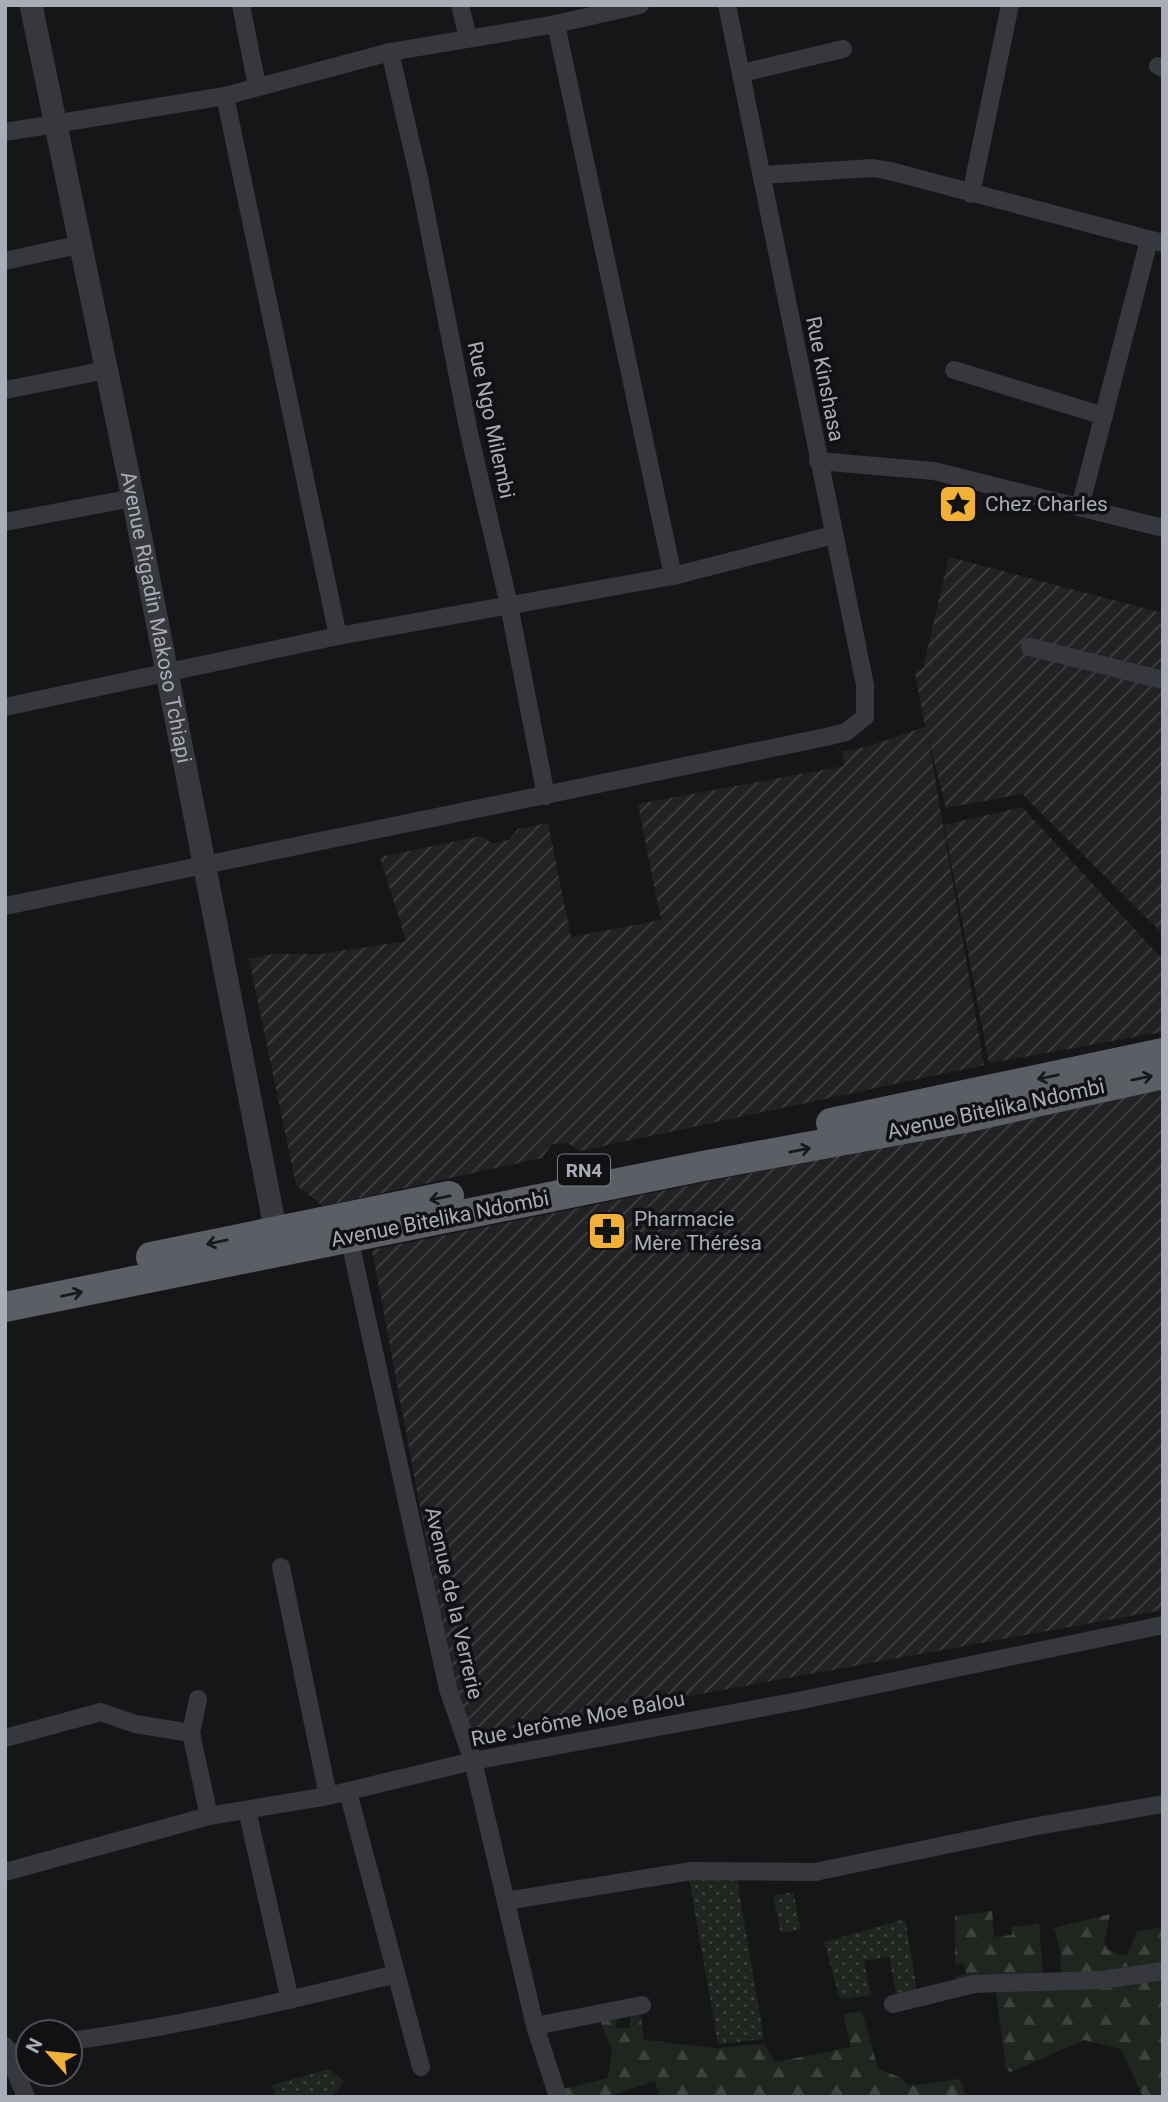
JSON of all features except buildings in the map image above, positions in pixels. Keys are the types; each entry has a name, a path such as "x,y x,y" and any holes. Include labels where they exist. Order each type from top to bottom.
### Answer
{"highway":[{"name":"Avenue Bitelika Ndombi","path":"5,1307 277,1241 1163,1053"},
{"name":"Avenue Bitelika Ndombi","path":"5,1287 277,1241 349,1237 703,1166 964,1118 1163,1074"}],"street":[{"name":"Avenue Rigadin Makoso Tchiapi","path":"31,5 133,498 277,1241"},
{"path":"241,5 257,86"},
{"path":"460,5 467,38"},
{"path":"5,132 225,96 390,52 556,24 640,5"},
{"name":"Rue Kinshasa","path":"5,906 826,737 853,728 865,717 865,685 727,5"},
{"path":"971,194 1010,5"},
{"path":"556,24 673,576"},
{"path":"742,73 843,50"},
{"name":"Rue Ngo Milembi","path":"390,52 422,190 469,433 509,605 546,796"},
{"path":"225,96 338,636"},
{"path":"762,175 873,169 1156,241 1080,507"},
{"path":"5,261 82,244"},
{"path":"5,390 107,370"},
{"path":"954,370 1104,416"},
{"path":"818,461 934,471 1163,528"},
{"path":"5,522 133,498"},
{"path":"5,707 166,675 338,636 673,576 833,535"},
{"path":"1030,647 1163,680"},
{"name":"Avenue de la Verrerie","path":"349,1237 448,1689 473,1761 535,2026 558,2097"},
{"path":"281,1567 328,1797"},
{"name":"Rue Jerôme Moe Balou","path":"5,1872 209,1816 328,1797 473,1761 793,1702 1163,1625"},
{"path":"198,1699 191,1733 209,1816"},
{"path":"5,1738 101,1712 135,1724 191,1733"},
{"path":"348,1792 421,2067"},
{"path":"506,1901 691,1871 815,1872 1032,1827 1163,1804"},
{"path":"247,1810 290,2000"},
{"path":"893,2004 974,1984 1101,1980 1163,1971"},
{"path":"84,2039 129,2033 290,2000 396,1974"},
{"path":"535,2026 642,2005"},
{"path":"6,2051 26,2097"}],"shaded area":[{"path":"949,557 1163,613 1163,934 1022,794 946,808 928,737 984,1065 580,1151 567,1143 552,1144 542,1158 323,1206 296,1185 249,959 273,954 320,954 406,941 380,857 481,836 492,843 509,840 518,829 548,823 571,937 661,920 638,804 844,766 842,751 866,747 925,727 915,673 923,668"},
{"path":"1022,807 1163,960 1163,1032 989,1063 944,825"},
{"path":"1163,1089 1163,1610 463,1737 372,1250"}],"green space":[{"path":"736,1874 764,2039 718,2044 689,1878"},
{"path":"793,1892 801,1929 781,1933 773,1896"},
{"path":"992,1911 994,1937 1012,1935 1012,1927 1039,1924 1043,1975 1061,1973 1060,1950 1054,1928 1110,1914 1104,1943 1108,1950 1127,1956 1137,1931 1163,1927 1163,1964 1124,1967 1097,1973 1163,1979 1163,2097 1143,2097 1121,2049 1084,2040 1011,2072 1006,2070 996,1992 978,1983 957,1982 955,1977 966,1973 964,1964 955,1965 955,1916"},
{"path":"905,1919 917,1991 896,1993 889,1957 864,1961 871,1995 840,1999 824,1942"},
{"path":"640,2011 644,2040 714,2048 764,2044 775,2062 851,2047 843,2014 862,2011 878,2069 900,2077 909,2086 960,2079 966,2097 660,2097 655,2081 607,2097 564,2097 563,2089 608,2078 612,2050 600,2020 617,2017 616,2028 630,2028 631,2013"},
{"path":"329,2069 344,2081 332,2097 276,2097 272,2085"}],"place":[{"name":"Chez Charles","path":"958,504"},
{"name":"Pharmacie Mère Thérésa","path":"607,1231"}]}
